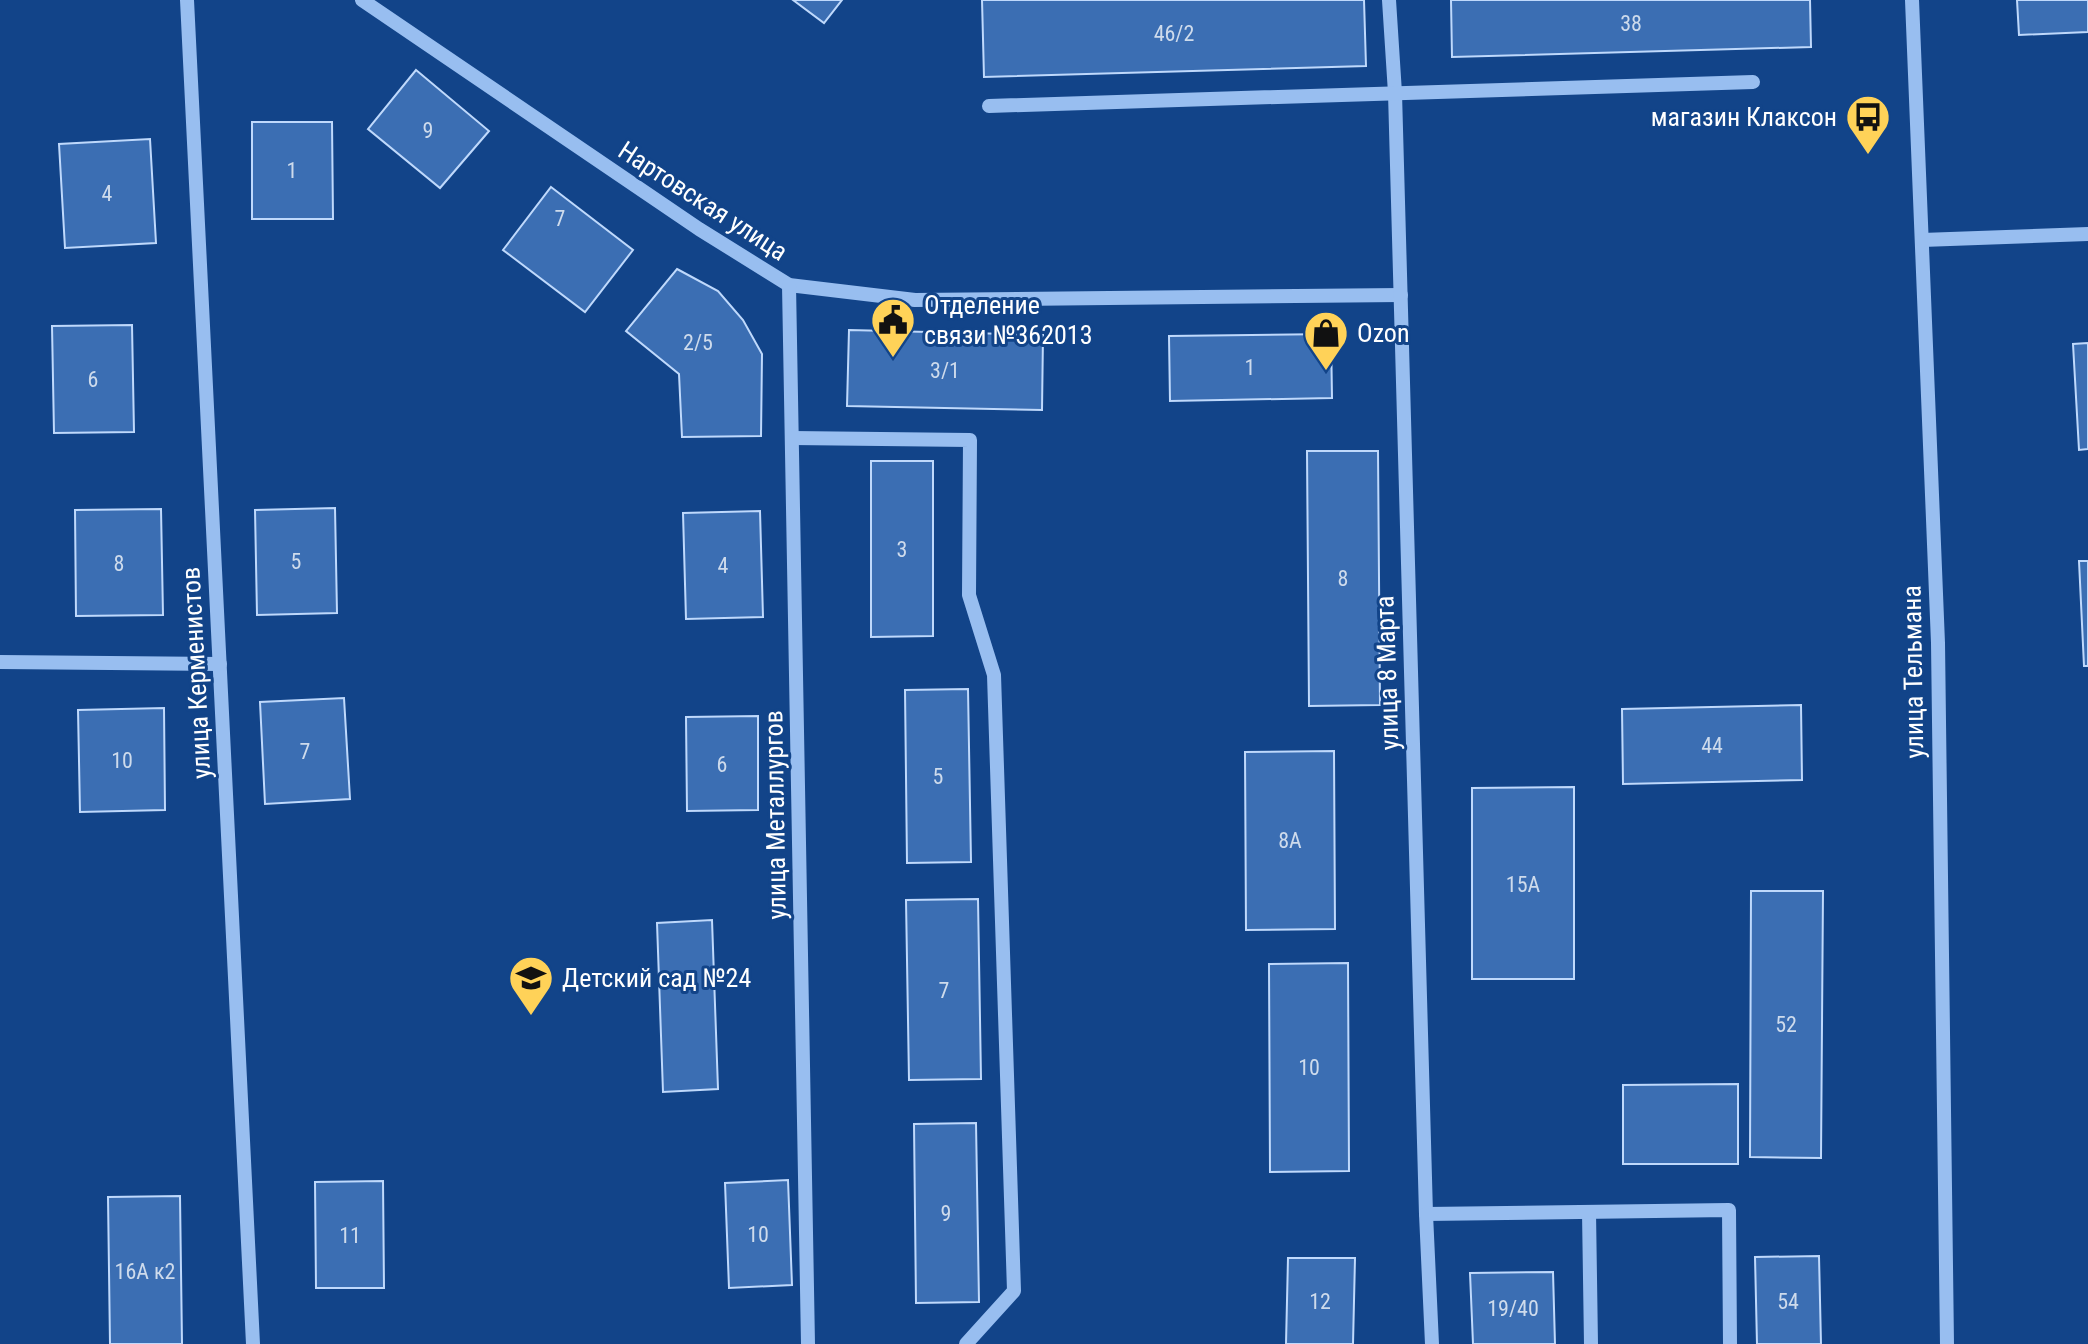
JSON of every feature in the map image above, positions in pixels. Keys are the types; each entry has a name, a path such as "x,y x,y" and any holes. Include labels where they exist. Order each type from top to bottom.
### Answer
{"street":[{"name":"улица Керменистов","path":"187,0 253,1344"},
{"name":"Нартовская улица","path":"362,0 699,229 789,285 915,300 1401,295"},
{"name":"улица 8 Марта","path":"1389,0 1395,93 1432,1344"},
{"name":"улица Тельмана","path":"1912,0 1938,643 1947,1344"},
{"path":"989,106 1753,82"},
{"path":"1922,240 2088,234"},
{"name":"улица Металлургов","path":"789,285 808,1344"},
{"path":"792,438 970,440 969,595 994,675 1014,1291 966,1344"},
{"path":"0,662 220,664"},
{"path":"1426,1214 1729,1210 1730,1344"},
{"path":"1589,1212 1591,1344"}],"building":[{"path":"793,0 842,0 824,23"},
{"path":"982,0 1364,0 1366,66 984,77"},
{"path":"1451,0 1810,0 1811,47 1452,57"},
{"path":"2017,0 2088,0 2088,32 2019,35"},
{"path":"416,70 489,131 440,188 368,129"},
{"path":"252,122 332,122 333,219 252,219"},
{"path":"150,139 156,243 65,248 59,144"},
{"path":"551,187 633,250 585,312 503,250"},
{"path":"677,269 718,291 743,320 762,354 761,436 682,437 679,374 626,331"},
{"path":"132,325 134,432 54,433 52,326"},
{"path":"849,330 1043,335 1042,410 847,406"},
{"path":"1331,334 1332,398 1170,401 1169,336"},
{"path":"2088,343 2088,449 2079,450 2073,344"},
{"path":"1307,451 1378,451 1380,705 1309,706"},
{"path":"871,461 933,461 933,636 871,637"},
{"path":"335,508 337,613 257,615 255,510"},
{"path":"161,509 163,615 76,616 75,510"},
{"path":"760,511 763,617 686,619 683,513"},
{"path":"2079,561 2088,561 2088,666 2084,666"},
{"path":"968,689 971,862 907,863 905,690"},
{"path":"344,698 350,799 265,804 260,702"},
{"path":"1801,705 1802,780 1623,784 1622,709"},
{"path":"164,708 165,810 80,812 78,710"},
{"path":"758,716 758,810 687,811 686,717"},
{"path":"1334,751 1335,929 1246,930 1245,752"},
{"path":"1574,787 1574,979 1472,979 1472,788"},
{"path":"1751,891 1823,891 1821,1158 1750,1157"},
{"path":"978,899 981,1079 909,1080 906,900"},
{"path":"712,920 718,1089 663,1092 657,923"},
{"path":"1348,963 1349,1171 1270,1172 1269,964"},
{"path":"1738,1084 1738,1164 1623,1164 1623,1085"},
{"path":"976,1123 979,1302 916,1303 914,1124"},
{"path":"788,1180 792,1285 729,1288 725,1183"},
{"path":"383,1181 384,1288 316,1288 315,1182"},
{"path":"180,1196 182,1344 110,1344 108,1197"},
{"path":"1819,1256 1821,1344 1757,1344 1755,1257"},
{"path":"1288,1258 1355,1258 1353,1344 1286,1344"},
{"path":"1553,1272 1555,1344 1473,1344 1470,1273"}],"place":[{"name":"магазин Клаксон","path":"1868,156"},
{"name":"Отделение связи №362013","path":"893,359"},
{"name":"Ozon","path":"1326,372"},
{"name":"Детский сад №24","path":"531,1017"}]}
